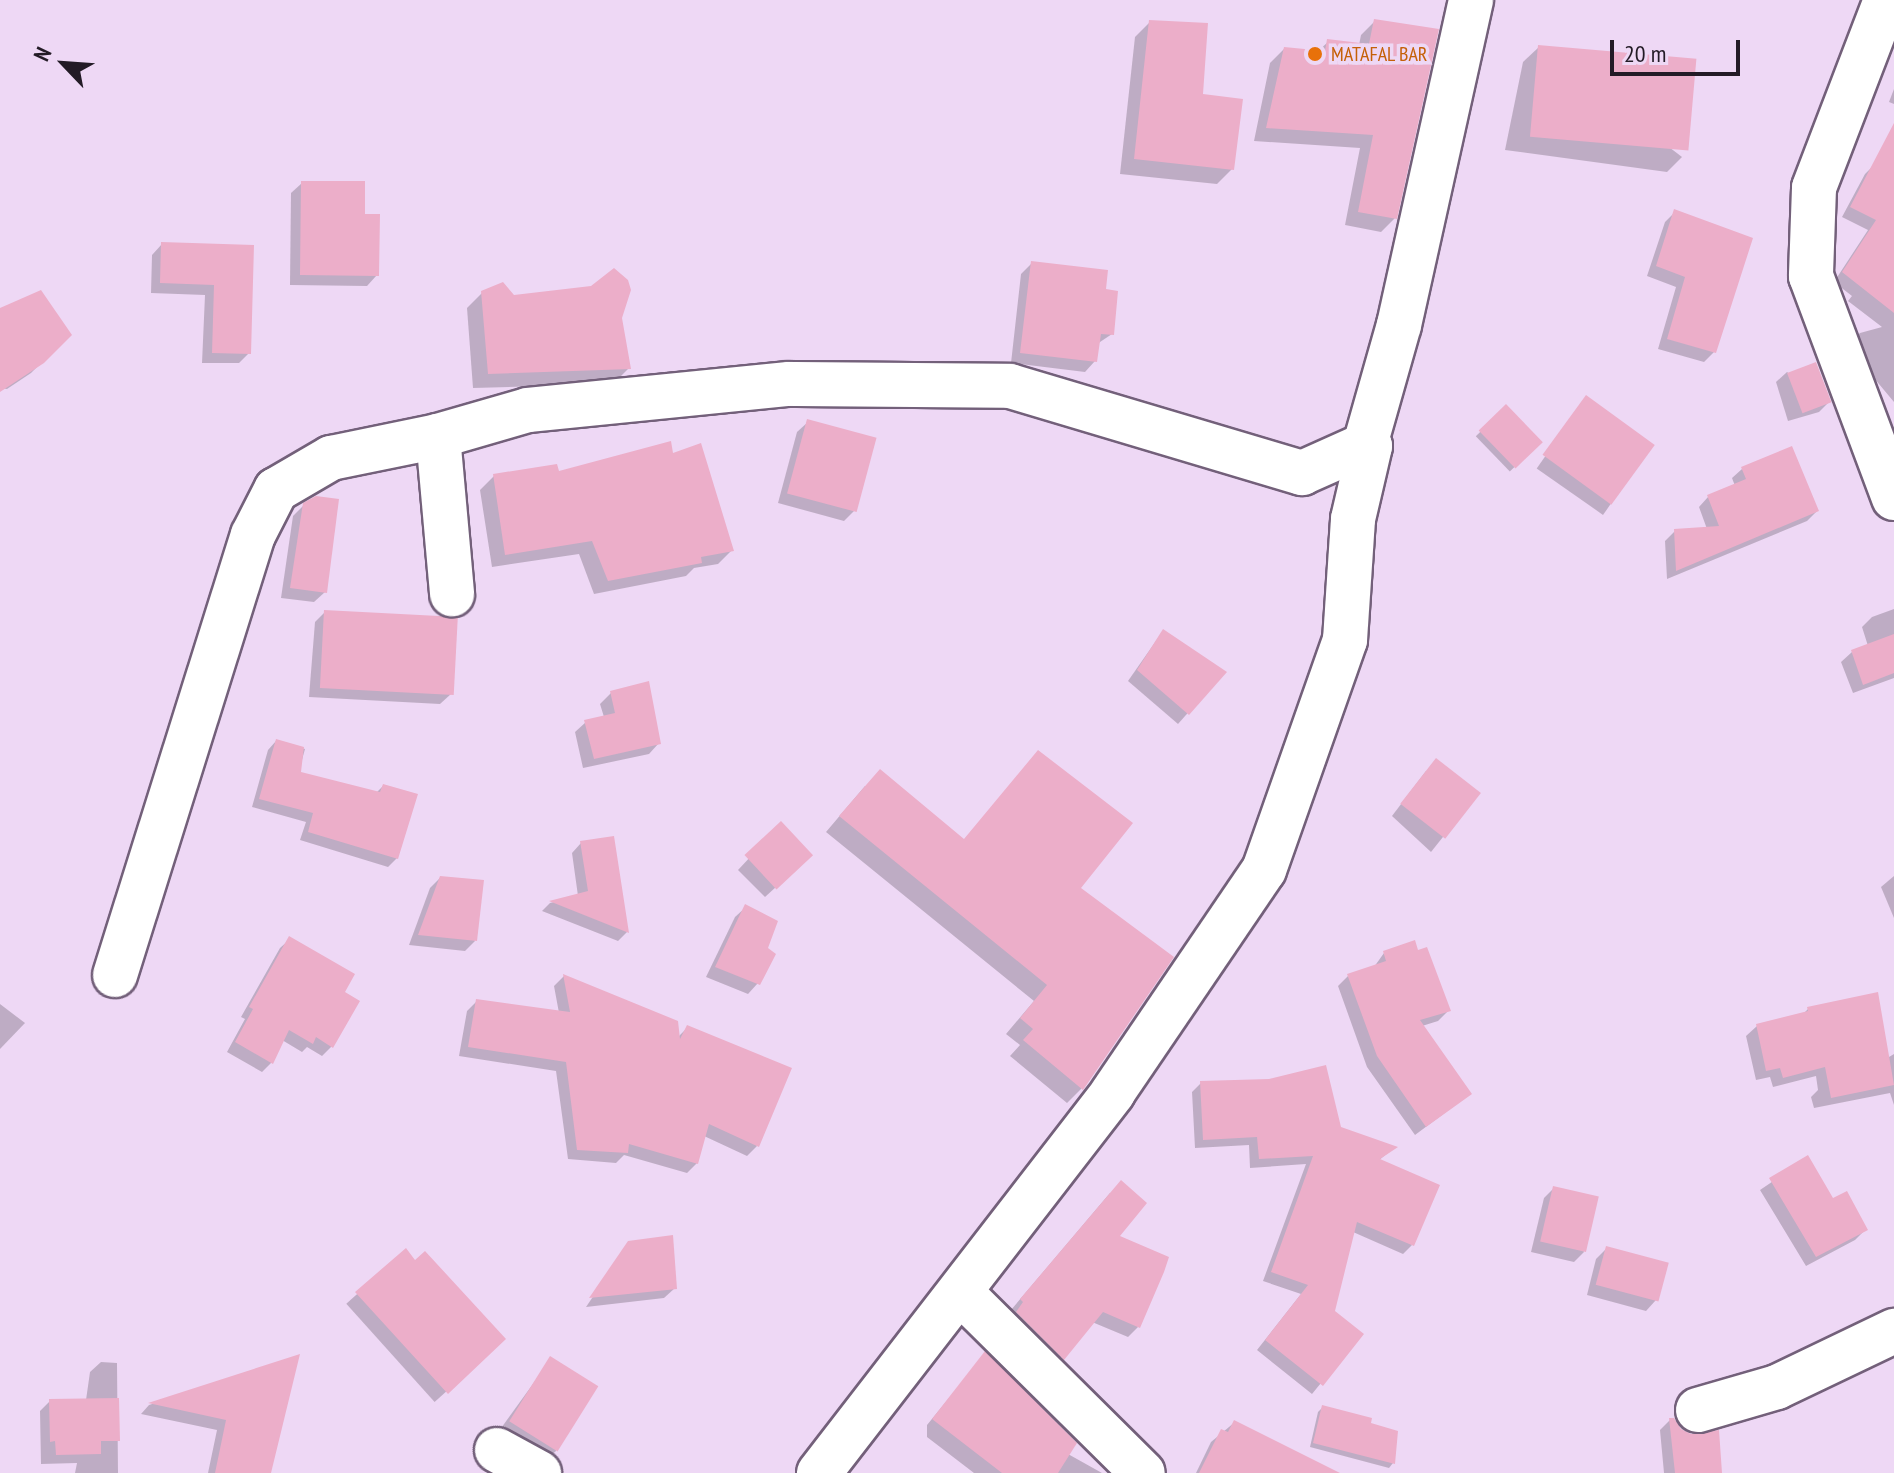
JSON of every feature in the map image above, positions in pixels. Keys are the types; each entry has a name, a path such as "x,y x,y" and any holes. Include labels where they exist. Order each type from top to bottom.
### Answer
{"street":[{"path":"1365,445 1399,325 1471,0"},
{"path":"1886,0 1814,188 1811,276 1894,498"},
{"path":"115,975 253,535 276,490 331,458 438,436 528,410 789,384 1010,386 1302,473 1365,445 1370,446 1353,519 1345,640 1264,870 1113,1092 819,1473"},
{"path":"438,436 452,594"},
{"path":"960,1292 1143,1473"},
{"path":"1698,1410 1777,1387 1894,1331"},
{"path":"497,1450 539,1473"}],"building":[{"path":"1374,19 1439,29 1397,219 1358,212 1373,135 1266,128 1284,47 1325,51 1327,39 1369,44"},
{"path":"1149,20 1208,23 1203,94 1243,99 1234,170 1134,159"},
{"path":"1538,45 1696,59 1688,151 1530,137"},
{"path":"1894,123 1894,313 1842,272 1876,220 1850,207"},
{"path":"301,181 365,181 365,214 380,214 379,276 300,275"},
{"path":"1674,209 1753,238 1716,353 1667,339 1685,277 1656,266"},
{"path":"161,242 254,245 251,354 212,353 214,285 160,283"},
{"path":"1031,261 1108,270 1106,289 1118,291 1114,335 1101,334 1097,362 1020,353"},
{"path":"614,268 628,280 631,290 622,318 631,369 488,374 481,291 503,282 514,295 591,286"},
{"path":"41,290 72,335 44,363 0,392 0,308"},
{"path":"1816,362 1831,402 1802,413 1787,373"},
{"path":"1586,395 1655,445 1611,505 1543,455"},
{"path":"1506,404 1543,442 1515,469 1479,430"},
{"path":"807,419 877,438 857,512 787,493"},
{"path":"671,441 673,453 701,443 734,551 701,557 702,563 608,581 592,541 505,555 493,474 557,464 559,471"},
{"path":"1792,446 1819,511 1676,571 1674,529 1719,526 1707,495 1746,479 1741,467"},
{"path":"316,496 339,499 327,593 290,588 303,503"},
{"path":"324,610 458,617 454,695 320,688"},
{"path":"1163,629 1227,672 1189,715 1137,670"},
{"path":"1894,634 1894,673 1863,685 1851,650"},
{"path":"649,681 661,744 594,759 584,720 615,713 610,691"},
{"path":"276,739 304,747 301,772 380,792 383,784 418,794 398,859 308,832 313,813 259,799"},
{"path":"1038,750 1133,823 1081,888 1174,957 1083,1090 1023,1040 1033,1029 1020,1018 1047,985 839,816 880,769 964,839"},
{"path":"1436,758 1481,793 1445,839 1400,804"},
{"path":"781,821 813,855 776,889 744,855"},
{"path":"614,836 629,933 549,901 588,891 580,841"},
{"path":"440,876 484,880 477,941 418,935"},
{"path":"745,904 778,921 768,948 776,954 760,985 715,967"},
{"path":"289,936 355,974 345,992 360,1001 333,1048 316,1037 313,1044 289,1030 273,1064 235,1042 253,1009 249,1007"},
{"path":"1415,940 1418,950 1427,947 1451,1011 1420,1020 1472,1094 1426,1127 1377,1056 1347,974 1386,961 1383,951"},
{"path":"563,974 678,1021 680,1039 687,1025 792,1068 759,1147 709,1124 698,1164 629,1144 628,1153 577,1150 566,1062 468,1047 476,999 570,1012"},
{"path":"1878,992 1894,1085 1831,1098 1825,1067 1783,1078 1780,1068 1766,1071 1756,1024 1808,1011 1807,1007"},
{"path":"1326,1065 1341,1127 1398,1147 1380,1159 1440,1185 1414,1246 1357,1222 1335,1311 1364,1334 1323,1386 1265,1340 1308,1285 1271,1272 1313,1156 1259,1159 1257,1137 1203,1140 1200,1081 1269,1079"},
{"path":"1808,1155 1833,1198 1847,1191 1868,1230 1816,1257 1769,1178"},
{"path":"1121,1180 1147,1203 1120,1236 1169,1257 1140,1328 1103,1312 1064,1360 1016,1312 1023,1302 1020,1299"},
{"path":"1553,1186 1599,1197 1586,1252 1540,1242"},
{"path":"673,1235 677,1289 589,1298 628,1241"},
{"path":"1606,1246 1669,1263 1658,1301 1596,1285"},
{"path":"406,1248 415,1260 425,1251 506,1339 448,1394 355,1292"},
{"path":"985,1351 1077,1443 1058,1473 1002,1473 932,1419"},
{"path":"300,1354 271,1473 215,1473 226,1420 148,1403"},
{"path":"550,1356 598,1386 558,1452 509,1421"},
{"path":"119,1398 120,1441 101,1441 101,1454 56,1455 55,1441 50,1442 49,1399"},
{"path":"1322,1405 1372,1418 1371,1423 1398,1431 1395,1464 1313,1443"},
{"path":"1669,1418 1674,1418 1681,1429 1691,1434 1719,1430 1722,1473 1675,1473"},
{"path":"1234,1420 1340,1473 1199,1473 1221,1429 1228,1432"}],"place":[{"name":"MATAFAL BAR","path":"1315,54"}]}
